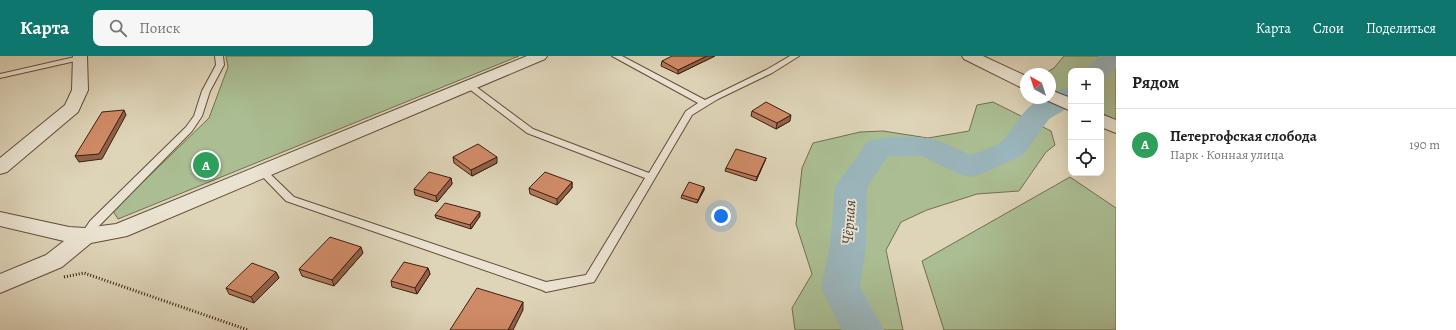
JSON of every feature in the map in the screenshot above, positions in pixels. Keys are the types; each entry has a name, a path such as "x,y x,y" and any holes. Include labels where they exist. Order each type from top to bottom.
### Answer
{"street":[{"path":"0,219 69,235 86,236 119,230 540,56"},
{"path":"970,56 1020,80"},
{"path":"0,168 72,108 80,90 80,57"},
{"path":"1056,98 1069,104"},
{"path":"1104,121 1116,127"},
{"path":"0,284 54,261 86,236"}],"lane":[{"path":"86,236 94,224 189,129 198,116 206,92 220,65 219,56"},
{"path":"616,56 704,103"},
{"path":"262,171 290,199 546,287 590,280 689,113 704,103 783,64 795,56"},
{"path":"0,76 80,57"},
{"path":"468,85 530,131 651,177"}],"path":[{"path":"62,278 84,273 248,330"}],"green space":[{"path":"226,56 519,56 118,219 113,211 209,118 228,67"},
{"path":"1064,56 1116,56 1116,120 1104,114 1104,68 1068,68 1068,97 1056,91 1056,68 1054,68"},
{"path":"993,102 1051,131 1055,145 1046,152 1019,191 977,194 927,210 901,222 886,250 903,330 795,330 792,308 812,274 796,224 802,168 813,143 860,132 883,131 928,138 969,131 977,105"},
{"path":"1070,177 1116,208 1116,330 944,330 922,261"}],"building":[{"path":"672,56 707,56 678,70 662,61"},
{"path":"766,102 791,115 777,123 752,111"},
{"path":"124,110 99,154 75,156 102,112"},
{"path":"478,144 497,157 471,170 453,157"},
{"path":"736,149 766,158 757,177 726,168"},
{"path":"429,172 451,178 436,196 414,189"},
{"path":"545,172 572,182 557,199 529,188"},
{"path":"689,182 704,187 698,200 682,195"},
{"path":"445,203 480,212 470,225 435,215"},
{"path":"330,237 361,247 332,280 299,269"},
{"path":"404,262 428,268 415,288 391,281"},
{"path":"252,263 276,272 251,297 226,288"},
{"path":"477,288 523,302 508,330 450,330"}],"waterway":[{"name":"Чёрная","path":"1101,68 1112,56"},
{"name":"Чёрная","path":"863,330 840,288 848,245 851,187 879,147 927,147 970,167 1012,149 1039,113 1068,97"}],"place":[{"name":"Петергофская слобода","path":"206,165"}]}
